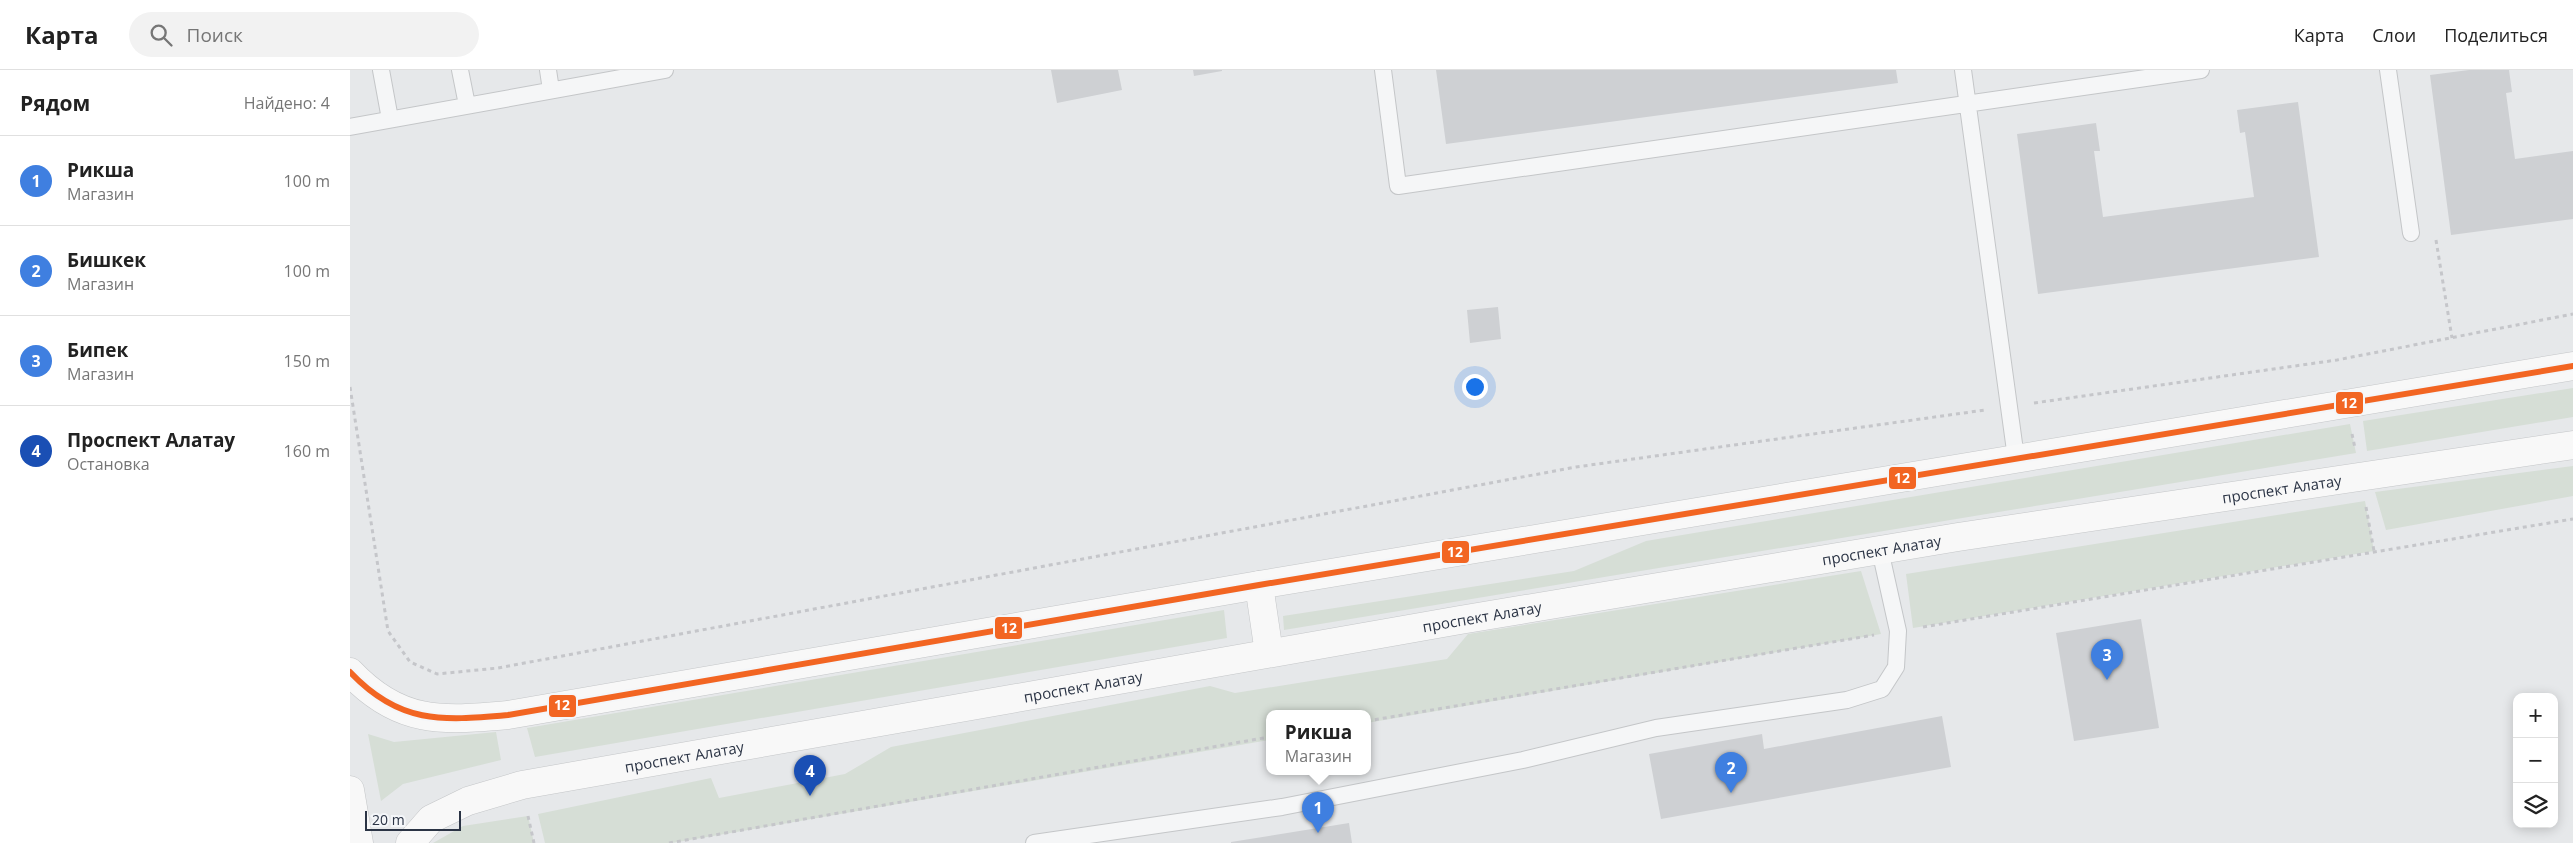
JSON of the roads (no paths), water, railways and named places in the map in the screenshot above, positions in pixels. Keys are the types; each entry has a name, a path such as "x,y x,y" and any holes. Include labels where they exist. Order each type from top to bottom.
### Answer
{"main road":[{"path":"350,672 377,697 414,715 455,720 508,715 1258,585 2573,366"},
{"name":"проспект Алатау","path":"410,843 431,819 468,801 522,785 1269,653 1880,550 2573,445"},
{"path":"1258,585 1269,653"},
{"path":"350,790 359,843"}],"lane":[{"path":"381,70 390,119"},
{"path":"460,70 467,105"},
{"path":"548,70 551,90"},
{"path":"350,127 665,70"},
{"path":"1383,70 1398,186 2201,70"},
{"path":"1963,70 2016,458"},
{"path":"2388,70 2411,233"},
{"path":"1034,843 1282,807 1523,760 1656,728 1847,700 1882,689 1896,667 1898,631 1880,550"}],"place":[{"name":"Бипек","path":"2107,680"},
{"name":"Бишкек","path":"1731,793"},
{"name":"Проспект Алатау","path":"810,796"},
{"name":"Рикша","path":"1318,833"}]}
